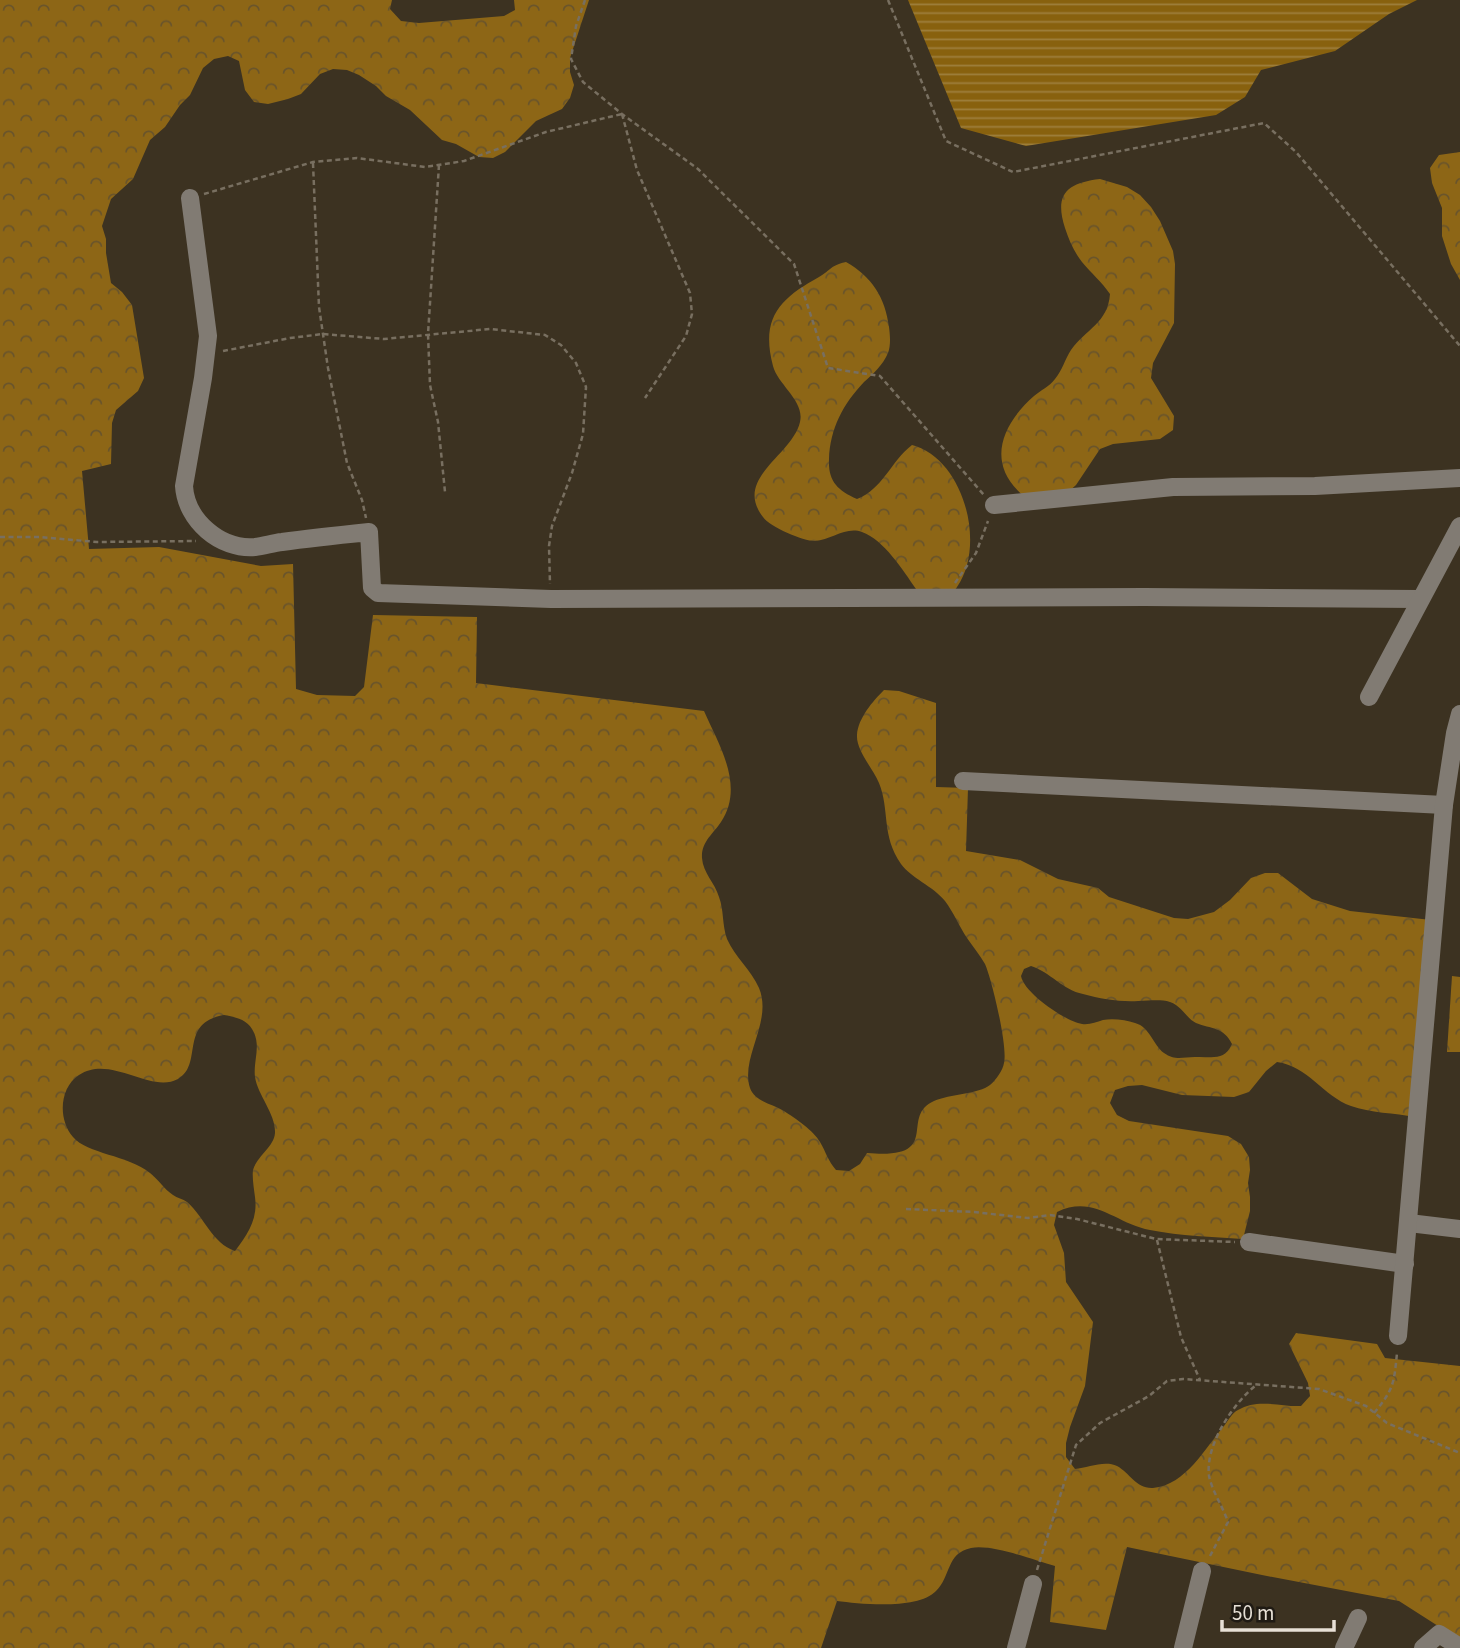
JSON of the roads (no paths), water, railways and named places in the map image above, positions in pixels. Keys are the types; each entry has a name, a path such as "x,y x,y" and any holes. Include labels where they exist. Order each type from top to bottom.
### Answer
{"street":[{"path":"190,198 208,336 184,486 185,500 193,517 220,541 254,547 369,531 372,588 378,593 551,599 1419,599"},
{"path":"994,505 1173,487 1315,485 1460,478"},
{"path":"1369,697 1460,526"},
{"path":"1398,1336 1444,805 1460,714"},
{"path":"963,781 1444,805"},
{"path":"1409,1223 1460,1229"},
{"path":"1249,1242 1405,1264"},
{"path":"1183,1648 1202,1571"},
{"path":"1016,1648 1033,1584"},
{"path":"1344,1648 1358,1618"},
{"path":"1423,1648 1439,1634 1460,1647"}]}
